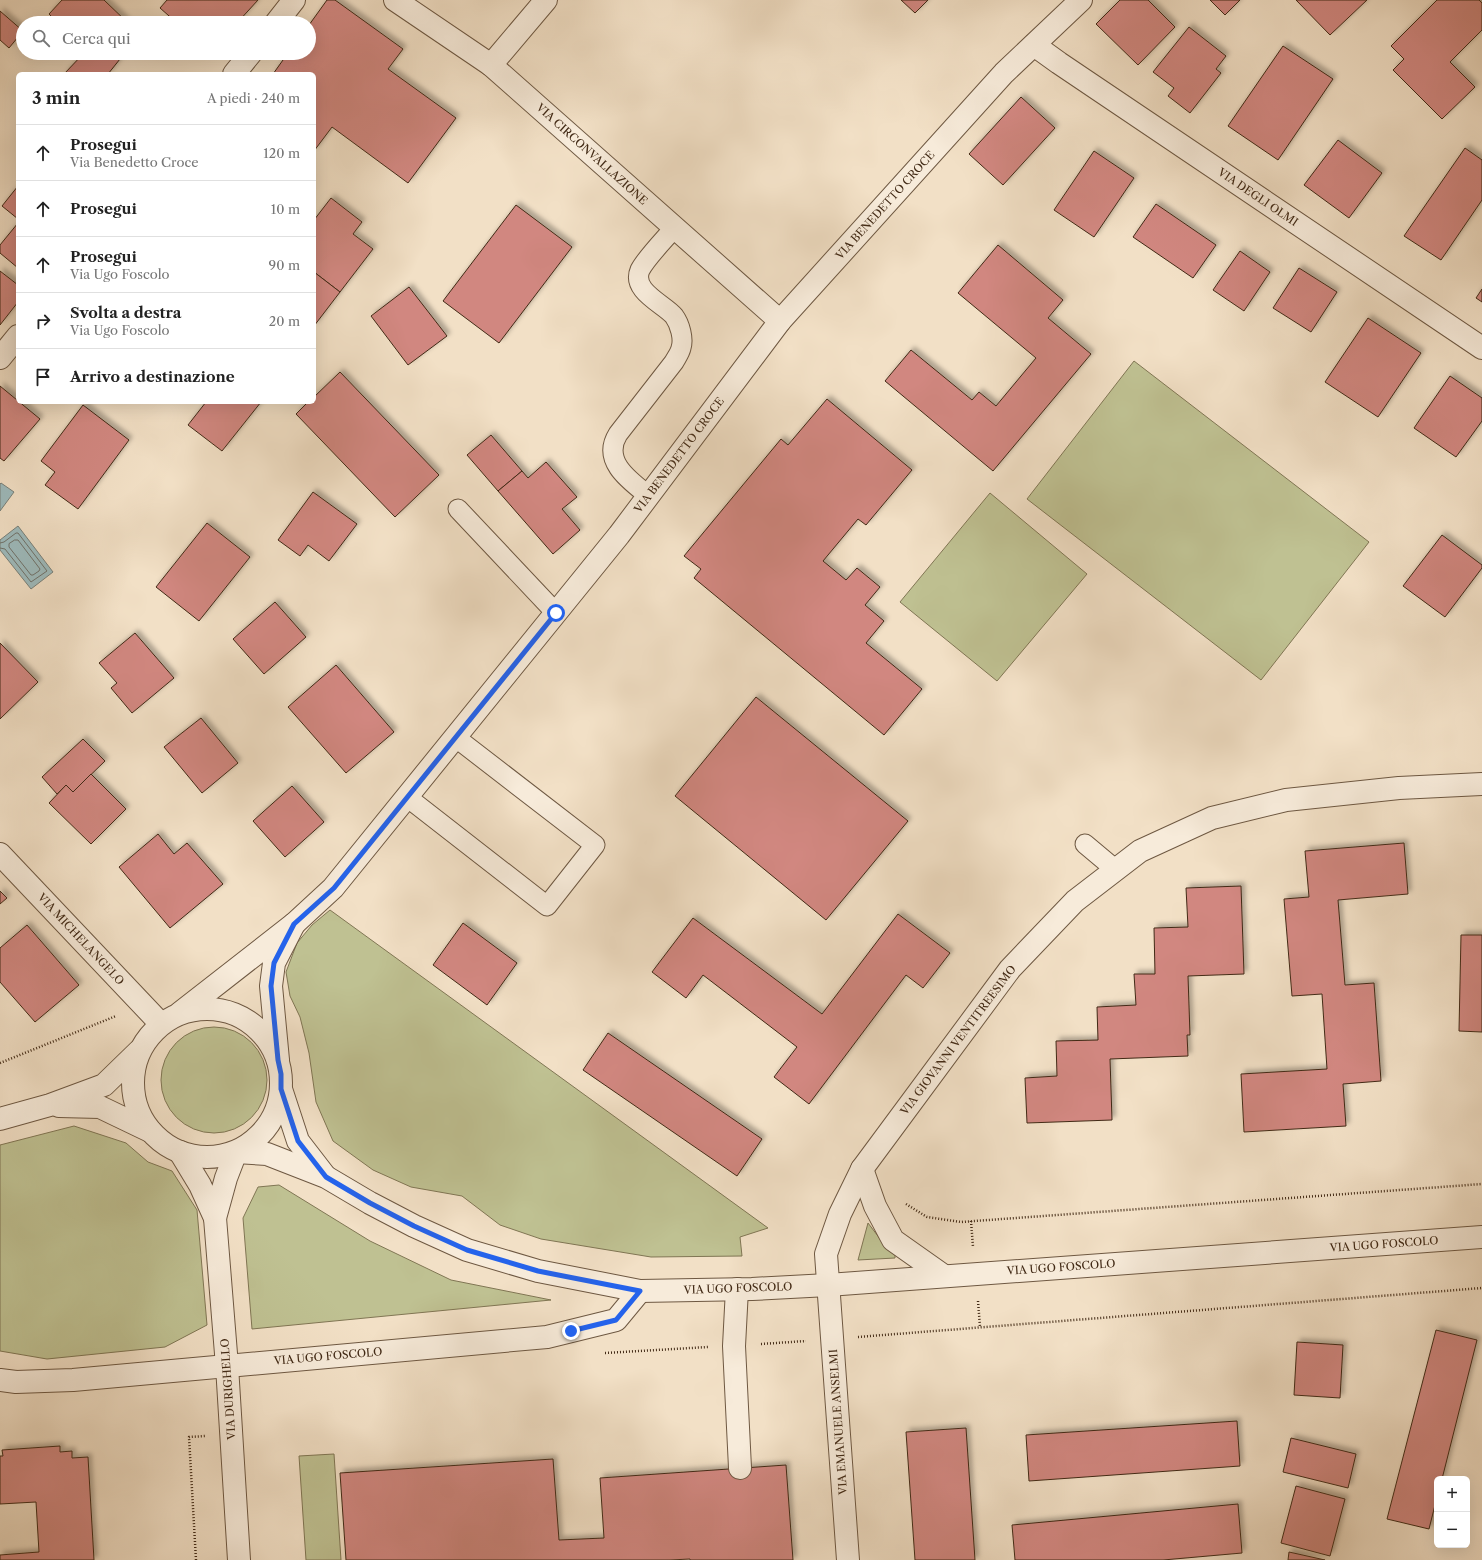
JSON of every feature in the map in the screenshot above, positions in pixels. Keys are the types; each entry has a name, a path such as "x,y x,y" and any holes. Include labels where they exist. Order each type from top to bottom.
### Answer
{"street":[{"path":"281,16 294,0"},
{"name":"VIA CIRCONVALLAZIONE","path":"395,0 491,65 780,321"},
{"path":"491,65 546,0"},
{"name":"VIA BENEDETTO CROCE","path":"180,1013 294,924 334,888 619,535 780,321 1004,73 1081,0"},
{"name":"VIA DEGLI OLMI","path":"1034,45 1482,348"},
{"path":"236,72 245,60"},
{"path":"0,358 16,338"},
{"name":"VIA GIOVANNI VENTITREESIMO","path":"828,1285 826,1254 840,1214 862,1169 1010,968 1075,901 1140,851 1212,818 1286,800 1399,788 1482,784"},
{"name":"VIA MICHELANGELO","path":"0,854 161,1024"},
{"name":"VIA BENEDETTO CROCE","path":"281,1089 281,1074 278,1060 271,986 274,963 294,924"},
{"path":"0,1119 50,1105 104,1085 139,1051 148,1036 161,1024 180,1013 204,1008 228,1011 250,1022 267,1039 278,1060"},
{"path":"139,1051 133,1072 133,1093 139,1113 150,1131 164,1144 180,1152 199,1157 217,1156 236,1152 253,1142 267,1127 277,1109 281,1089"},
{"name":"VIA UGO FOSCOLO","path":"281,1089 298,1141 326,1177"},
{"path":"50,1105 100,1107 150,1131"},
{"name":"VIA DURIGHELLO","path":"180,1152 200,1185 215,1218 227,1366 239,1560"},
{"name":"VIA UGO FOSCOLO","path":"236,1152 267,1154 326,1177 370,1203 414,1226 467,1250 538,1271 640,1291 828,1285 1482,1237"},
{"name":"VIA DURIGHELLO","path":"215,1218 226,1178 236,1152"},
{"path":"862,1169 875,1206 893,1240 944,1276"},
{"name":"VIA EMANUELE ANSELMI","path":"828,1285 848,1560"},
{"path":"736,1288 734,1346 740,1468"},
{"name":"VIA UGO FOSCOLO","path":"0,1380 16,1382 73,1380 547,1337 616,1320 640,1291"}],"lane":[{"path":"649,496 626,478 616,463 612,449 618,434 674,362 681,349 682,336 674,316 648,295 641,287 638,278 640,270 645,263 675,227"},
{"path":"458,509 556,613"},
{"path":"407,797 547,906 595,845 455,737"},
{"path":"1085,844 1116,870"}],"path":[{"path":"0,1063 143,1005"},
{"path":"902,1201 927,1217 961,1222 1482,1184"},
{"path":"601,1353 832,1339 1482,1288"},
{"path":"196,1560 189,1438 231,1433"}],"green space":[{"path":"1134,361 1369,542 1261,680 1027,499"},
{"path":"990,493 1087,574 997,681 900,602"},
{"path":"330,910 768,1228 740,1237 742,1256 651,1257 541,1239 500,1225 462,1196 411,1187 373,1170 333,1141 316,1102 309,1053 300,1017 290,996 286,972 297,943 312,925"},
{"path":"214,1027 234,1031 252,1042 263,1060 267,1080 263,1100 252,1118 234,1129 214,1133 194,1129 176,1118 165,1100 161,1080 165,1060 176,1042 194,1031"},
{"path":"74,1126 126,1143 148,1162 172,1171 197,1210 207,1325 165,1347 47,1359 0,1351 0,1145"},
{"path":"279,1185 370,1241 451,1280 551,1300 252,1329 243,1218 258,1187"},
{"path":"868,1223 884,1244 895,1255 895,1258 858,1260"},
{"path":"334,1454 341,1560 306,1560 299,1456"}],"water":[{"path":"1,483 14,492 0,511 0,484"},
{"path":"18,526 53,572 31,589 0,550 0,540"}],"building":[{"path":"62,0 104,0 121,16 51,16 49,14"},
{"path":"167,0 258,0 243,16 169,16 160,8"},
{"path":"327,0 335,0 403,49 388,69 456,118 408,183 332,127 316,148 316,72 274,72 283,60 316,60 315,16"},
{"path":"901,0 928,0 915,13"},
{"path":"1120,0 1148,0 1175,27 1138,65 1096,24"},
{"path":"1210,0 1240,0 1225,15"},
{"path":"1296,0 1367,0 1330,35"},
{"path":"1437,0 1479,0 1482,3 1482,30 1450,62 1475,87 1442,119 1393,70 1404,59 1391,46"},
{"path":"0,11 16,25 16,40 9,48 0,40"},
{"path":"1189,27 1226,56 1216,69 1221,73 1190,113 1168,96 1174,88 1153,72"},
{"path":"1283,46 1333,79 1278,160 1228,126"},
{"path":"77,60 119,60 110,72 66,72"},
{"path":"1021,97 1055,128 1003,185 969,154"},
{"path":"1338,140 1382,173 1349,218 1304,185"},
{"path":"1465,148 1482,160 1482,200 1441,260 1404,236"},
{"path":"1094,151 1134,178 1094,237 1054,210"},
{"path":"16,188 16,217 2,206"},
{"path":"331,198 362,222 353,234 373,249 340,292 316,274 316,217"},
{"path":"1156,204 1216,245 1193,278 1133,237"},
{"path":"516,205 572,247 499,343 443,301"},
{"path":"16,225 16,266 0,253 0,245"},
{"path":"998,245 1063,300 1048,318 1091,354 993,471 885,381 911,350 972,400 979,392 996,406 1036,358 958,293"},
{"path":"1240,251 1270,272 1244,311 1213,290"},
{"path":"1299,268 1337,292 1311,332 1273,308"},
{"path":"0,271 16,283 16,305 0,325"},
{"path":"316,274 340,292 316,323"},
{"path":"409,287 447,336 408,365 371,316"},
{"path":"1482,289 1482,302 1476,298"},
{"path":"1368,318 1421,353 1378,417 1325,382"},
{"path":"340,372 439,475 395,517 296,414 306,404 316,404 316,395"},
{"path":"1450,376 1482,398 1482,421 1456,457 1414,428"},
{"path":"0,386 16,399 16,404 22,404 40,419 4,461 0,458"},
{"path":"827,399 912,470 866,525 858,519 823,561 846,580 857,568 880,587 865,605 884,621 866,643 922,689 884,735 694,578 701,569 684,556 781,439 788,445"},
{"path":"204,404 259,404 222,451 188,425"},
{"path":"83,405 129,440 78,509 45,485 55,472 41,461"},
{"path":"491,435 522,471 498,491 467,455"},
{"path":"546,462 577,497 562,509 580,530 553,554 498,491 522,471 528,478"},
{"path":"313,492 357,524 329,561 308,545 300,556 278,540"},
{"path":"207,523 250,557 199,621 156,587"},
{"path":"1442,535 1482,565 1482,568 1445,617 1403,586"},
{"path":"275,602 306,637 264,674 233,639"},
{"path":"135,633 174,678 132,713 111,688 117,683 99,663"},
{"path":"0,643 38,682 0,719"},
{"path":"336,665 394,732 346,773 288,707"},
{"path":"756,697 908,821 826,920 675,796"},
{"path":"201,718 238,763 202,793 164,747"},
{"path":"83,739 105,761 73,792 66,785 57,794 42,777"},
{"path":"91,774 126,809 91,844 49,803 66,785 73,792"},
{"path":"292,786 324,822 285,857 253,821"},
{"path":"158,834 174,854 187,843 223,884 170,928 119,867"},
{"path":"1404,843 1408,894 1338,900 1345,985 1374,983 1381,1081 1343,1084 1346,1126 1244,1132 1241,1074 1327,1069 1322,994 1292,996 1284,899 1309,897 1305,851"},
{"path":"1241,886 1244,974 1188,976 1190,1035 1187,1035 1188,1056 1110,1059 1112,1120 1027,1123 1025,1078 1057,1076 1056,1041 1098,1040 1097,1007 1136,1005 1134,974 1155,974 1154,928 1188,927 1186,888"},
{"path":"0,891 7,898 0,904"},
{"path":"898,914 950,953 923,988 906,975 809,1104 774,1077 797,1047 703,975 686,998 652,972 693,918 822,1014"},
{"path":"463,923 517,963 487,1005 433,965"},
{"path":"27,925 79,985 35,1022 0,982 0,948"},
{"path":"1461,935 1482,935 1482,1032 1459,1031"},
{"path":"608,1033 762,1139 737,1176 583,1070"},
{"path":"1436,1330 1477,1340 1443,1476 1434,1476 1434,1509 1429,1529 1387,1519"},
{"path":"1297,1342 1343,1345 1340,1398 1294,1395"},
{"path":"1237,1421 1240,1466 1029,1481 1026,1435"},
{"path":"966,1428 975,1560 915,1560 906,1432"},
{"path":"1291,1438 1356,1454 1348,1488 1283,1472"},
{"path":"60,1446 60,1452 72,1451 72,1458 88,1457 94,1560 0,1560 0,1555 39,1552 36,1502 0,1504 0,1456 3,1456 2,1450"},
{"path":"553,1459 559,1540 604,1538 600,1478 786,1465 793,1560 346,1560 340,1473"},
{"path":"1296,1486 1345,1499 1330,1556 1281,1543"},
{"path":"1238,1504 1242,1553 1163,1560 1015,1560 1012,1525"},
{"path":"1289,1552 1325,1560 1288,1560"}],"route":[{"path":"556,613 334,888 294,924 274,963 271,986 278,1060 281,1074 281,1089 298,1141 326,1177 370,1203 414,1226 467,1250 538,1271 640,1291 616,1320 571,1331"}]}
